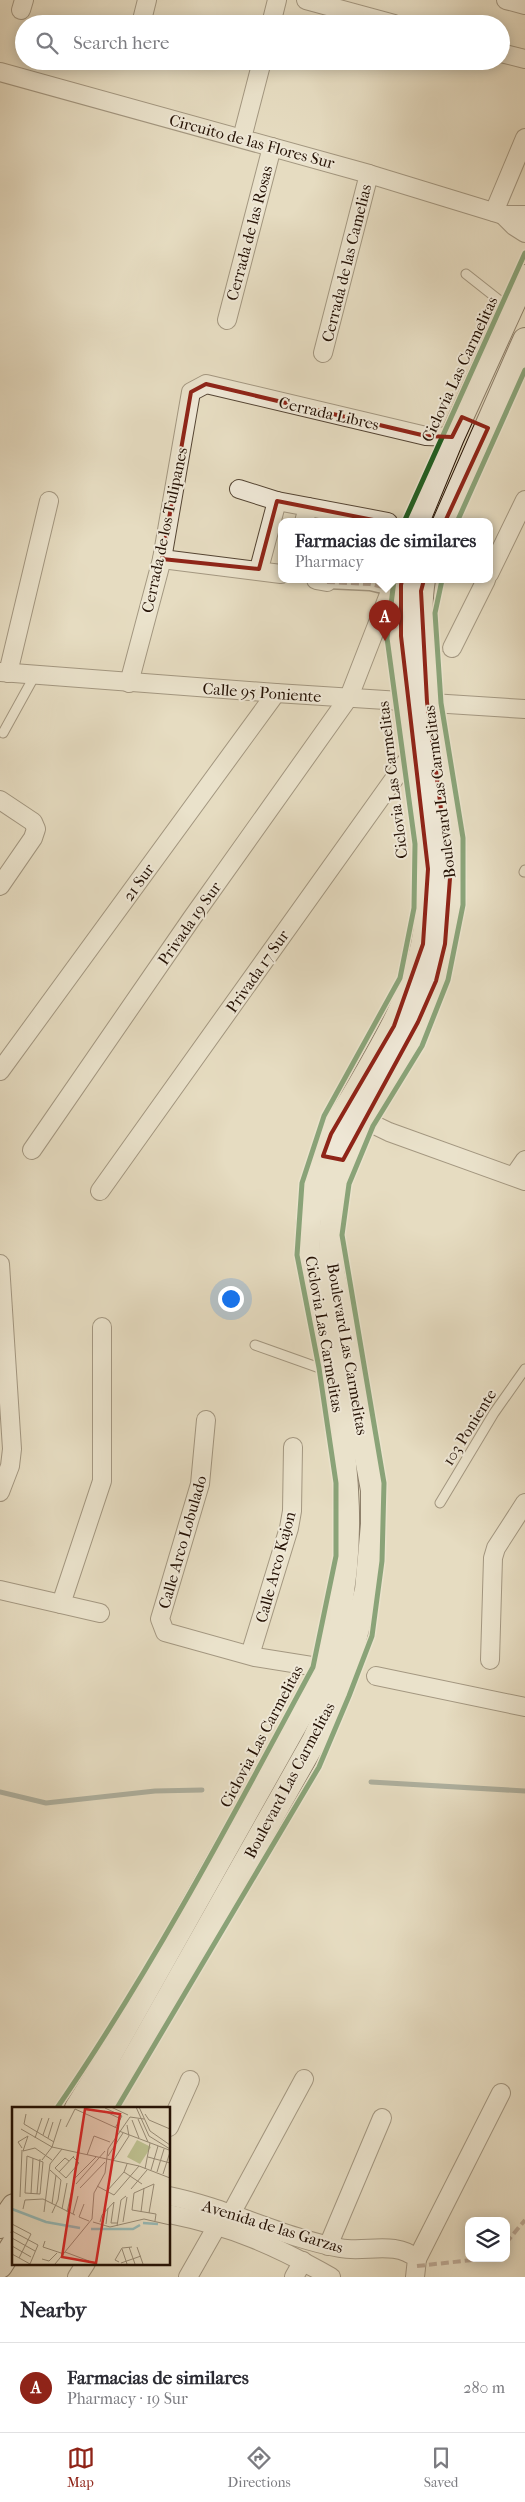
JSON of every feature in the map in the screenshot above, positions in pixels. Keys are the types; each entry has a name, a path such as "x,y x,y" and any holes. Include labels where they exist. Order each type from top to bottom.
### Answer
{"main road":[{"path":"419,518 457,427 525,277"},
{"path":"447,518 488,428 525,340"},
{"path":"457,427 488,428"},
{"name":"Boulevard Las Carmelitas","path":"102,2107 131,2065 314,1741 346,1671 355,1638 370,1567 373,1490 332,1270 330,1240 333,1204 333,1158 331,1134 394,1026 417,970 423,944 428,906 428,869 414,751 424,583"},
{"name":"Boulevard Las Carmelitas","path":"78,2107 105,2063 311,1696 324,1668 339,1611 349,1515 344,1456 331,1372 310,1261 308,1232 313,1187 362,1119 418,1022 436,981 450,914 450,878 416,701 401,636 398,585"},
{"path":"0,2266 12,2247"}],"street":[{"path":"143,15 147,0"},
{"path":"273,15 277,0"},
{"path":"306,0 361,15"},
{"path":"506,0 525,5"},
{"path":"510,55 525,59"},
{"path":"242,138 260,70"},
{"name":"Circuito de las Flores Sur","path":"0,72 369,174 499,214 525,215"},
{"path":"499,214 525,138"},
{"name":"Cerrada de las Rosas","path":"227,320 272,147"},
{"name":"Cerrada de las Camelias","path":"323,353 369,174"},
{"name":"Circuito de las Flores Sur","path":"499,214 525,233"},
{"name":"Cerrada Libres","path":"206,384 426,436 457,427"},
{"name":"Cerrada de los Tulipanes","path":"129,683 162,559 191,392 206,384"},
{"path":"239,489 277,501 306,515 341,518"},
{"path":"493,566 525,500"},
{"path":"4,672 49,501"},
{"path":"259,569 277,501"},
{"path":"162,559 259,569 278,573"},
{"path":"354,583 398,585"},
{"path":"452,648 484,583"},
{"name":"Privada 19 Sur","path":"32,1150 192,918 349,697 398,585"},
{"name":"Calle 95 Poniente","path":"4,672 129,683 525,709"},
{"name":"21 Sur","path":"0,1071 276,693"},
{"name":"Privada 17 Sur","path":"100,1191 414,751"},
{"path":"0,800 33,822 36,829 33,838 0,886"},
{"path":"362,1119 389,1132 520,1178 525,1160"},
{"path":"0,1264 12,1449 10,1466 0,1492"},
{"path":"61,1604 102,1480 102,1327"},
{"name":"Calle Arco Lobulado","path":"206,1420 200,1484 160,1620 164,1632 250,1655"},
{"name":"Calle Arco Kajon","path":"250,1655 289,1528 292,1511 293,1447"},
{"path":"490,1660 493,1558 496,1548 525,1502"},
{"path":"0,1590 100,1613"},
{"path":"250,1655 324,1668"},
{"path":"376,1676 525,1707"},
{"path":"170,2125 190,2080"},
{"path":"232,2212 304,2080"},
{"path":"415,2277 417,2259 501,2093"},
{"path":"328,2246 382,2118"},
{"name":"Avenida de las Garzas","path":"170,2196 232,2212 292,2236 328,2246 358,2251 394,2248 417,2259"},
{"name":"Avenida de las Garzas","path":"170,2214 217,2226 272,2245 331,2277"},
{"path":"188,2277 217,2226"},
{"path":"294,2277 303,2261"},
{"path":"77,2277 85,2264"}],"lane":[{"path":"466,274 510,308"},
{"path":"3,733 35,675"},
{"path":"255,1345 331,1372"},
{"name":"103 Poniente","path":"440,1503 494,1414 525,1368"}],"highlighted area":[{"path":"206,384 426,436 452,437 462,417 488,428 432,550 421,591 427,702 450,878 445,944 436,981 418,1022 343,1160 323,1156 331,1134 394,1026 423,944 428,869 401,636 401,585 414,528 277,501 259,569 162,559 191,392"}],"waterway":[{"path":"371,1782 525,1791"},
{"path":"0,1792 46,1803 155,1791 202,1790"}],"marked path":[{"path":"348,583 370,584 391,589"},
{"path":"510,2238 525,2220"},
{"path":"417,2266 465,2261"}],"cycle path":[{"name":"Ciclovia Las Carmelitas","path":"406,518 525,253"},
{"path":"459,518 525,370"},
{"name":"Ciclovia Las Carmelitas","path":"58,2107 126,2001 191,1891 313,1667 336,1556 336,1483 319,1368 297,1255 302,1183 324,1116 400,978 414,908 415,844 387,638 394,583"},
{"path":"118,2107 319,1767 372,1636 382,1561 384,1483 342,1235 349,1184 373,1126 422,1046 448,980 463,905 463,838 441,703 435,613 441,583"}],"place":[{"name":"Farmacias de similares","path":"385,641"}]}
